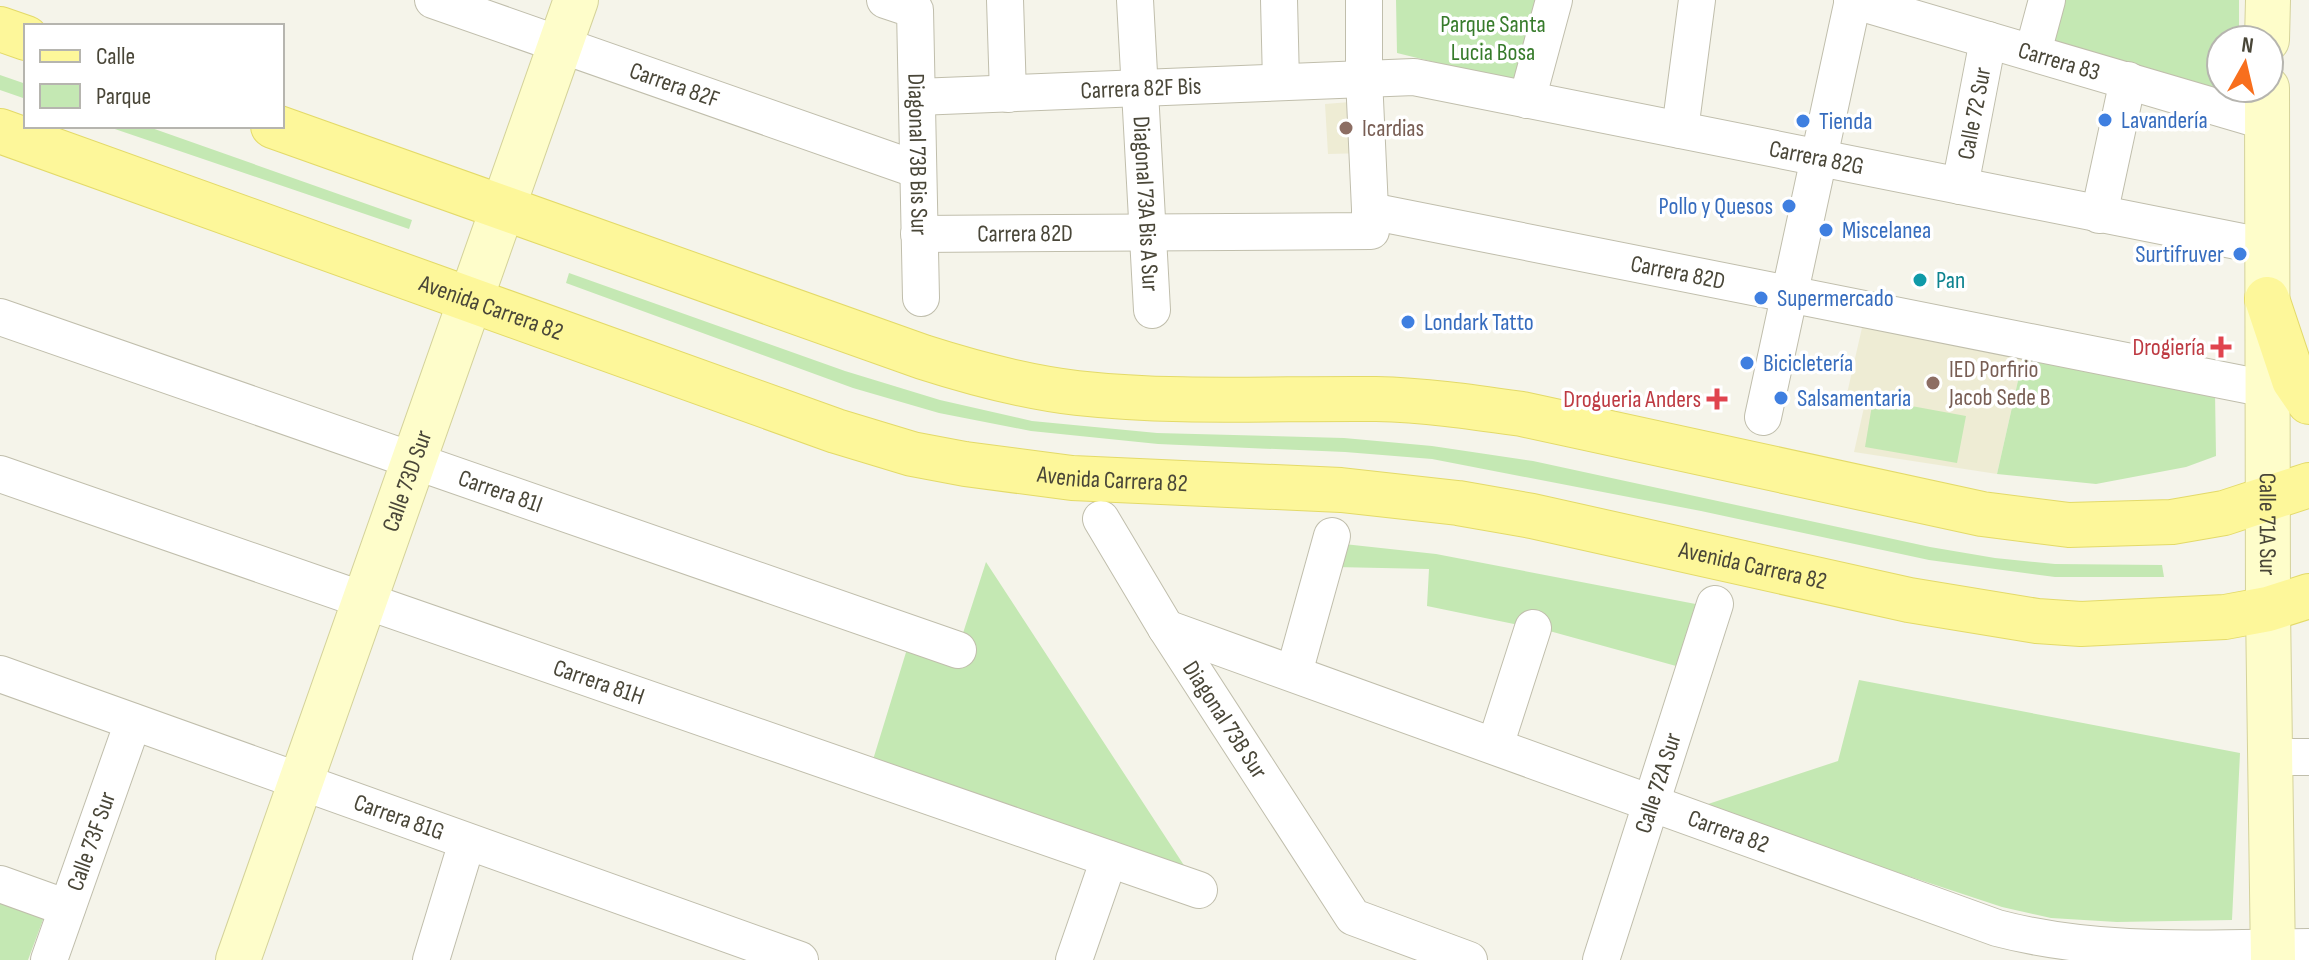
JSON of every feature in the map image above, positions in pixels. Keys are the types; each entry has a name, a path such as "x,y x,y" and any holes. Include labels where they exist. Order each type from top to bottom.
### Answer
{"main road":[{"path":"0,29 24,37"},
{"path":"279,128 923,357 1002,379 1073,393 1218,401 1376,399 1465,406 1522,414 1982,514 2069,525 2172,522 2224,513 2309,485"},
{"name":"Avenida Carrera 82","path":"0,131 875,444 965,464 1072,478 1341,490 1458,503 1546,519 1877,593 2037,621 2139,623 2225,617 2268,609 2309,596"},
{"path":"2267,299 2294,380 2309,402"}],"street":[{"name":"Carrera 82F","path":"433,0 918,170"},
{"name":"Calle 73D Sur","path":"238,960 576,0"},
{"path":"1005,0 1008,94"},
{"name":"Diagonal 73A Bis A Sur","path":"1135,0 1152,310"},
{"path":"1279,0 1281,82"},
{"path":"1364,0 1364,78 1371,221"},
{"path":"1527,100 1554,0"},
{"path":"1680,130 1697,0"},
{"path":"1763,417 1853,0"},
{"name":"Carrera 83","path":"1853,0 2128,80 2267,105"},
{"path":"2033,52 2047,0"},
{"path":"2267,24 2268,0"},
{"name":"Diagonal 73B Bis Sur","path":"900,5 917,97 921,298"},
{"name":"Calle 72 Sur","path":"1960,186 1988,40"},
{"name":"Carrera 82G","path":"1364,78 1414,77 2267,247"},
{"name":"Carrera 82F Bis","path":"917,97 1364,78"},
{"path":"2099,215 2128,80"},
{"name":"Calle 71A Sur","path":"2267,105 2268,609 2290,757 2285,951"},
{"name":"Carrera 82D","path":"919,234 1148,233 1371,221 1790,294 2267,389"},
{"name":"Carrera 81I","path":"0,317 958,650"},
{"name":"Carrera 81H","path":"0,474 1199,890"},
{"name":"Diagonal 73B Sur","path":"1101,519 1166,628 1353,917 1469,960"},
{"path":"1294,673 1332,536"},
{"name":"Calle 72A Sur","path":"1601,960 1715,604"},
{"name":"Carrera 82","path":"1166,628 1997,928 2042,950 2285,951"},
{"path":"1495,746 1533,628"},
{"name":"Carrera 81G","path":"0,674 800,960"},
{"name":"Calle 73F Sur","path":"49,960 133,722"},
{"path":"431,960 467,842"},
{"path":"1074,960 1109,859"},
{"path":"0,884 67,908"}],"shaded area":[{"name":"Icardias","path":"1363,101 1367,153 1328,154 1325,104"},
{"name":"IED Porfirio Jacob Sede B","path":"1864,319 2024,354 1997,474 1854,452 1865,403 1846,398"}],"green space":[{"name":"Parque Santa Lucia Bosa","path":"1396,0 1545,0 1524,84 1397,53"},
{"path":"2057,0 2239,0 2239,24 2205,24 2205,92 2045,49"},
{"path":"0,75 24,83 24,98 0,90"},
{"path":"112,128 152,128 412,220 409,229"},
{"path":"569,273 845,371 940,400 1032,421 1157,433 1344,438 1432,446 1533,461 1930,547 2055,564 2162,565 2164,577 2055,577 1929,560 1701,511 1432,459 1158,444 1031,431 939,413 853,388 566,283"},
{"path":"2024,354 2215,392 2216,456 2186,467 2096,484 1997,474"},
{"path":"1873,399 1966,416 1957,463 1865,447"},
{"path":"1344,544 1436,554 1706,606 1687,669 1553,632 1427,606 1429,569 1335,567"},
{"path":"986,562 1189,873 872,763 907,649 953,664"},
{"path":"1859,680 2240,753 2232,920 2117,922 2051,918 2002,907 1699,807 1838,761"},
{"path":"0,901 44,917 28,960 0,960"}],"place":[{"name":"Lavandería","path":"2105,120"},
{"name":"Tienda","path":"1803,121"},
{"name":"Icardias","path":"1346,128"},
{"name":"Pollo y Quesos","path":"1789,206"},
{"name":"Miscelanea","path":"1826,230"},
{"name":"Surtifruver","path":"2240,254"},
{"name":"Pan","path":"1920,280"},
{"name":"Supermercado","path":"1761,298"},
{"name":"Londark Tatto","path":"1408,322"},
{"name":"Drogiería","path":"2221,347"},
{"name":"Bicicletería","path":"1747,363"},
{"name":"IED Porfirio Jacob Sede B","path":"1933,383"},
{"name":"Salsamentaria","path":"1781,398"},
{"name":"Drogueria Anders","path":"1717,399"}]}
